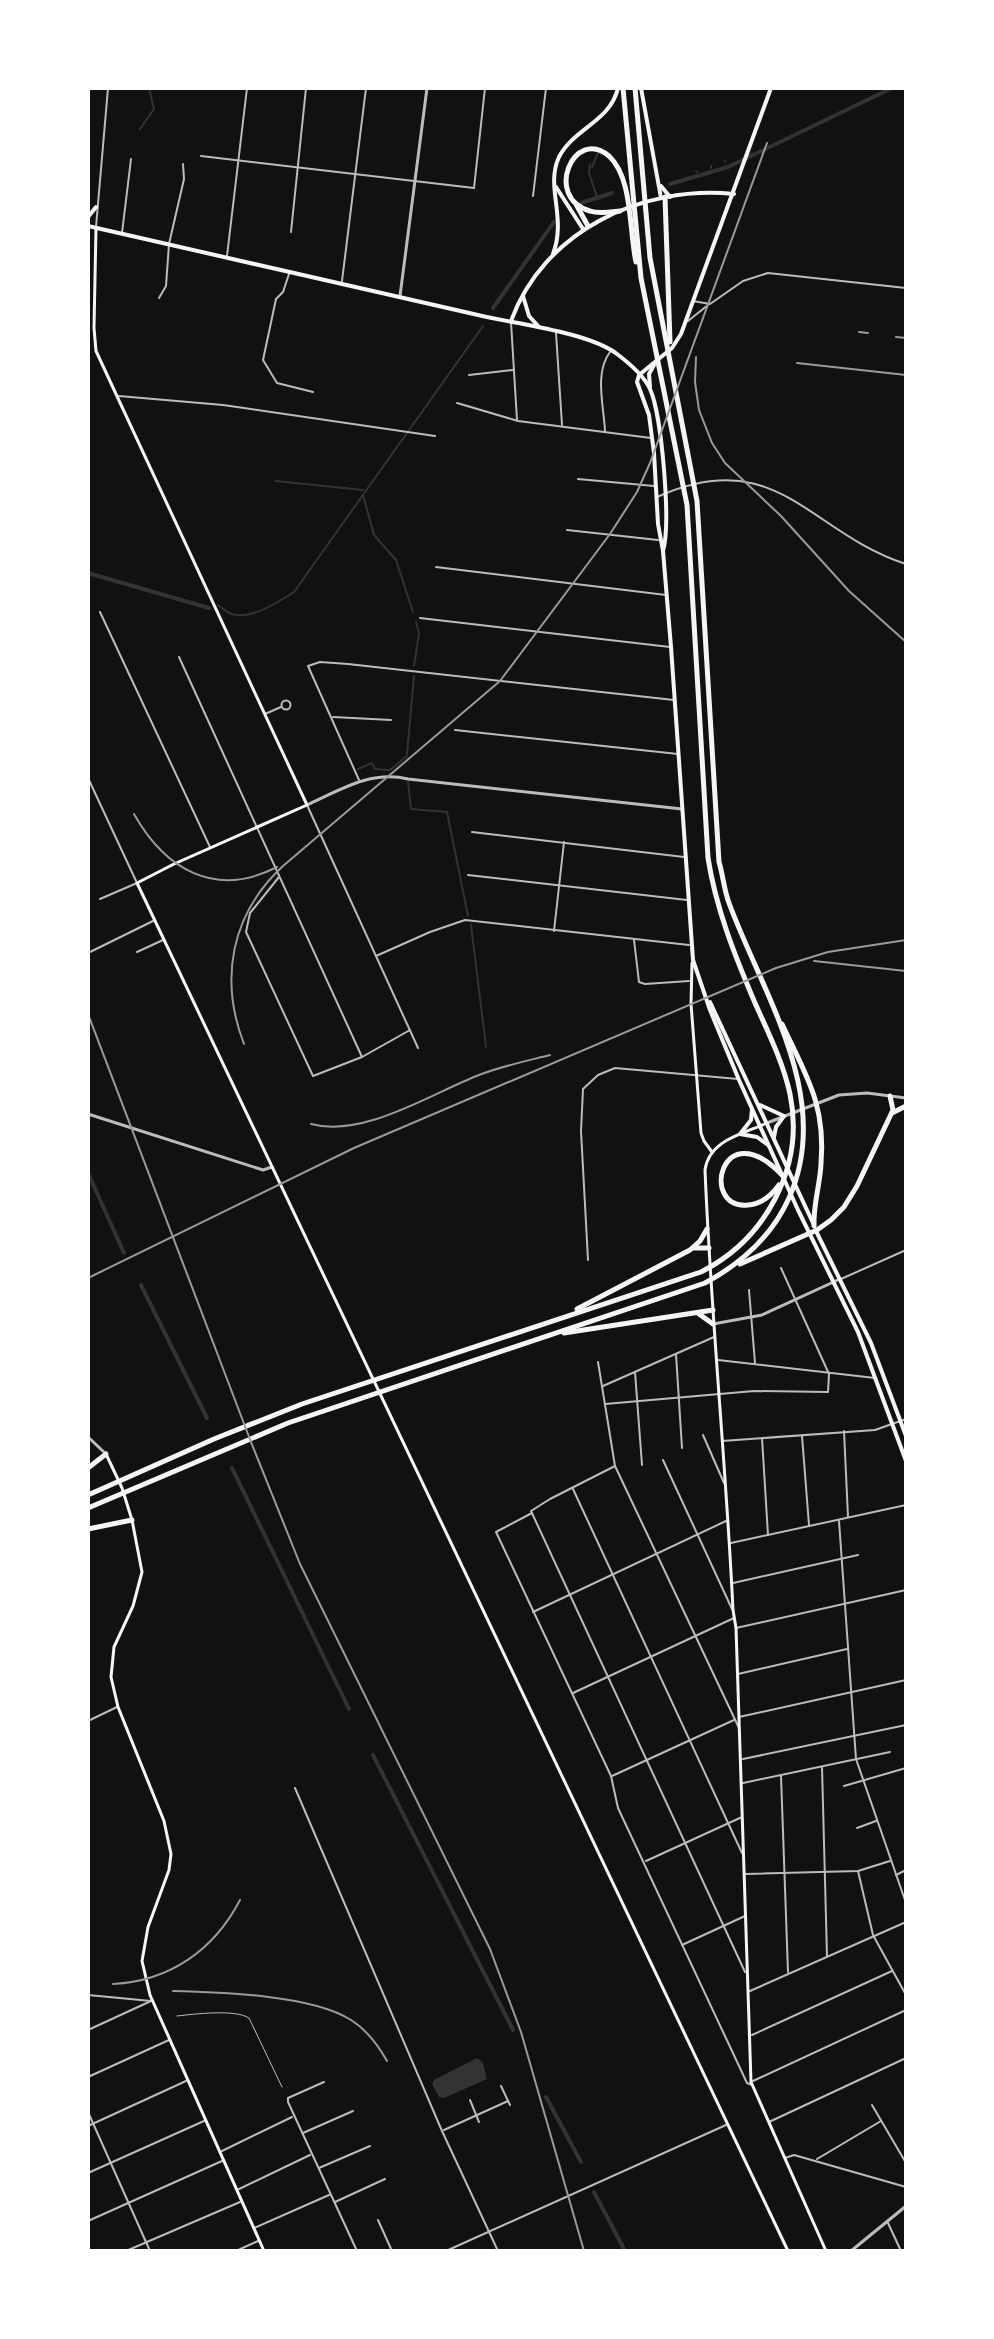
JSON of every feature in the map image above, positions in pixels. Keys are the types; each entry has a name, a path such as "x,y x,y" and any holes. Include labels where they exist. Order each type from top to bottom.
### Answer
{"highway":[{"path":"88,1495 229,1433 358,1385 697,1274 725,1257 754,1232 768,1212 778,1189 791,1148 793,1125 789,1093 781,1063 738,964 720,913 708,858 687,505 632,227 621,88"},
{"path":"88,1508 262,1432 695,1287 724,1273 754,1249 781,1214 801,1164 805,1125 802,1094 793,1061 728,900 719,862 697,501 646,224 635,88"},
{"path":"586,227 566,180 567,169 576,156 587,150 600,151 610,157 629,191"},
{"path":"572,197 581,207 594,212 620,211"},
{"path":"666,198 667,327"},
{"path":"764,988 813,1089 820,1112 821,1164 814,1226"},
{"path":"731,1268 817,1230 844,1207 889,1117 893,1106 890,1096"},
{"path":"889,1117 906,1106"},
{"path":"778,1189 764,1200 741,1206 724,1193 721,1173 728,1161 746,1153 762,1157 782,1178"},
{"path":"690,1250 707,1229"},
{"path":"560,1317 610,1294 690,1250 709,1248"},
{"path":"555,1334 713,1310"},
{"path":"694,1313 706,1316 713,1324"},
{"path":"88,1468 106,1454"},
{"path":"88,1529 132,1520"}],"main road":[{"path":"553,254 559,229 554,181 562,151 608,111 621,88"},
{"path":"641,88 659,182 666,198"},
{"path":"771,88 685,325 672,348 639,375 637,382 647,408 654,453 675,700 691,946 706,997 739,1080 782,1178 858,1332 906,1461"},
{"path":"554,181 563,201 586,227"},
{"path":"511,321 523,295 553,254 586,227 620,211 666,198 712,192 734,194"},
{"path":"88,217 96,207"},
{"path":"88,226 583,338 611,350 650,389"},
{"path":"96,228 96,351 307,805 137,883 788,2251"},
{"path":"523,295 529,316 541,329"},
{"path":"656,362 649,374 661,435 666,540 663,551"},
{"path":"693,960 690,981 701,1133 712,1152"},
{"path":"706,997 871,1343 903,1420 906,1436"},
{"path":"758,1104 784,1116 776,1127 774,1140"},
{"path":"740,1134 751,1120 752,1109"},
{"path":"767,1123 740,1134 712,1152 705,1170 707,1229 741,1717 752,2084 826,2251"},
{"path":"740,1134 757,1137 769,1147"},
{"path":"106,1454 122,1488 132,1520 142,1572 133,1606 114,1647 111,1677 118,1707 164,1821 171,1854 169,1870 148,1927 142,1961 152,2001 264,2251"}],"street":[{"path":"96,228 108,88"},
{"path":"227,257 247,88"},
{"path":"291,232 306,88"},
{"path":"341,283 366,88"},
{"path":"400,296 427,88"},
{"path":"201,156 474,188 485,88"},
{"path":"533,196 546,88"},
{"path":"565,88 576,88"},
{"path":"122,234 131,159"},
{"path":"159,298 166,286 169,244 184,179 183,164"},
{"path":"290,271 271,315 263,360 277,383 313,392"},
{"path":"685,325 708,304 743,281 768,273 906,288"},
{"path":"693,301 708,304"},
{"path":"511,321 518,421"},
{"path":"556,333 562,427"},
{"path":"605,432 601,376 611,350"},
{"path":"469,375 514,370"},
{"path":"117,396 223,405 435,436"},
{"path":"457,403 518,421 652,438"},
{"path":"578,479 655,486"},
{"path":"656,498 709,480 732,480 755,485 793,499 871,549 906,564"},
{"path":"567,530 660,540"},
{"path":"436,567 667,595"},
{"path":"100,612 210,848"},
{"path":"420,618 671,647"},
{"path":"179,657 362,1057"},
{"path":"359,781 308,666 320,662 348,664 675,700"},
{"path":"265,714 282,706"},
{"path":"331,717 391,720"},
{"path":"455,730 679,754"},
{"path":"418,1048 307,805 359,781 391,774 408,779 682,809"},
{"path":"88,778 137,883 100,899"},
{"path":"472,832 686,857"},
{"path":"554,932 564,841"},
{"path":"468,875 688,900"},
{"path":"280,876 250,913 246,932 315,1077 362,1057 410,1030"},
{"path":"88,953 154,920"},
{"path":"376,956 465,920 691,946"},
{"path":"137,952 164,939"},
{"path":"634,940 639,982 690,981"},
{"path":"588,1260 583,1204 580,1099 583,1089 607,1069 615,1068 739,1080"},
{"path":"767,1123 839,1095 859,1093 906,1098"},
{"path":"88,1114 263,1170 272,1167"},
{"path":"713,1324 752,1318 906,1250"},
{"path":"604,1404 754,1391 828,1392 829,1374 781,1268"},
{"path":"749,1290 755,1364"},
{"path":"602,1386 714,1337"},
{"path":"676,1353 682,1448"},
{"path":"717,1360 876,1378"},
{"path":"598,1362 615,1466 741,1733"},
{"path":"635,1372 642,1465"},
{"path":"721,1441 875,1430 903,1420"},
{"path":"844,1431 848,1518"},
{"path":"703,1435 724,1484"},
{"path":"802,1435 809,1526"},
{"path":"88,1437 106,1454"},
{"path":"762,1437 768,1535"},
{"path":"663,1460 733,1610"},
{"path":"615,1466 497,1530 611,1776 618,1808 747,2083 752,2084 906,2010"},
{"path":"572,1488 744,1858"},
{"path":"730,1544 906,1505"},
{"path":"531,1512 748,1977"},
{"path":"533,1612 727,1521"},
{"path":"839,1521 856,1759 906,1903"},
{"path":"732,1583 858,1555"},
{"path":"736,1628 906,1590"},
{"path":"571,1694 735,1618"},
{"path":"738,1674 849,1648"},
{"path":"611,1776 741,1717 906,1680"},
{"path":"88,1721 118,1707"},
{"path":"742,1759 906,1725"},
{"path":"743,1783 890,1752"},
{"path":"822,1767 827,1956"},
{"path":"844,1786 905,1770"},
{"path":"781,1776 787,1874 788,1972"},
{"path":"295,1788 442,2131 498,2251"},
{"path":"644,1862 743,1816"},
{"path":"857,1828 877,1821"},
{"path":"745,1874 858,1871 891,1861"},
{"path":"896,1875 906,1870"},
{"path":"858,1871 873,1935 906,1995"},
{"path":"682,1945 746,1916"},
{"path":"748,1992 906,1922"},
{"path":"751,2036 892,1971"},
{"path":"88,1995 152,2001"},
{"path":"88,2030 152,2001"},
{"path":"88,2077 170,2040"},
{"path":"768,2122 906,2058"},
{"path":"88,2126 187,2080"},
{"path":"324,2082 288,2098 293,2116 357,2251"},
{"path":"442,2131 509,2103 501,2086"},
{"path":"470,2100 479,2122"},
{"path":"872,2105 906,2163"},
{"path":"302,2133 353,2111"},
{"path":"88,2112 150,2251"},
{"path":"219,2152 293,2116"},
{"path":"88,2173 205,2121"},
{"path":"814,2160 881,2121"},
{"path":"446,2251 728,2124"},
{"path":"318,2168 370,2146"},
{"path":"236,2190 311,2155"},
{"path":"785,2158 794,2155 906,2187"},
{"path":"88,2221 223,2161"},
{"path":"333,2202 385,2179"},
{"path":"254,2229 330,2195"},
{"path":"126,2251 241,2202"},
{"path":"851,2251 906,2206"},
{"path":"378,2220 392,2251"},
{"path":"888,2221 901,2251"},
{"path":"236,2251 259,2240"}],"lane":[{"path":"177,2016 217,2013 249,2018 282,2087"}],"shaded area":[{"path":"477,2058 483,2063 487,2079 444,2098 439,2097 432,2084 434,2080"}],"waterway":[{"path":"140,129 154,109 149,88"},
{"path":"670,184 728,167 892,88"},
{"path":"592,167 598,153"},
{"path":"590,164 589,173 597,197"},
{"path":"581,203 612,193"},
{"path":"493,308 554,222"},
{"path":"218,605 229,613 245,615 263,610 294,592 483,326"},
{"path":"276,481 363,490"},
{"path":"363,495 374,535 396,560 413,612"},
{"path":"88,573 209,608"},
{"path":"414,666 419,634 416,622"},
{"path":"407,754 414,676"},
{"path":"358,769 372,763 375,769 390,770 407,756"},
{"path":"408,782 411,809 447,812 468,916"},
{"path":"471,925 486,1047"},
{"path":"88,1173 124,1253"},
{"path":"141,1285 207,1418"},
{"path":"232,1468 349,1709"},
{"path":"373,1755 513,2030"},
{"path":"546,2097 581,2162"},
{"path":"594,2192 625,2251"}],"railway":[{"path":"244,1044 236,1020 232,972 241,926 251,905 283,866 500,681 610,534 637,492 650,463 767,143"},
{"path":"859,332 868,333"},
{"path":"896,337 906,338"},
{"path":"696,357 695,382 699,410 712,443 725,463 781,516 849,591 906,642"},
{"path":"797,363 906,375"},
{"path":"134,814 161,850 194,873 213,879 233,880 277,867"},
{"path":"88,1278 354,1148 776,968 828,952 906,940"},
{"path":"814,961 906,971"},
{"path":"88,1014 300,1564 490,1949 521,2032 584,2251"},
{"path":"311,1124 331,1127 375,1120 488,1072 550,1055"},
{"path":"113,1984 153,1977 188,1960 217,1934 240,1900"},
{"path":"173,1991 265,1996 313,2005 334,2012 362,2028 387,2061"}]}
